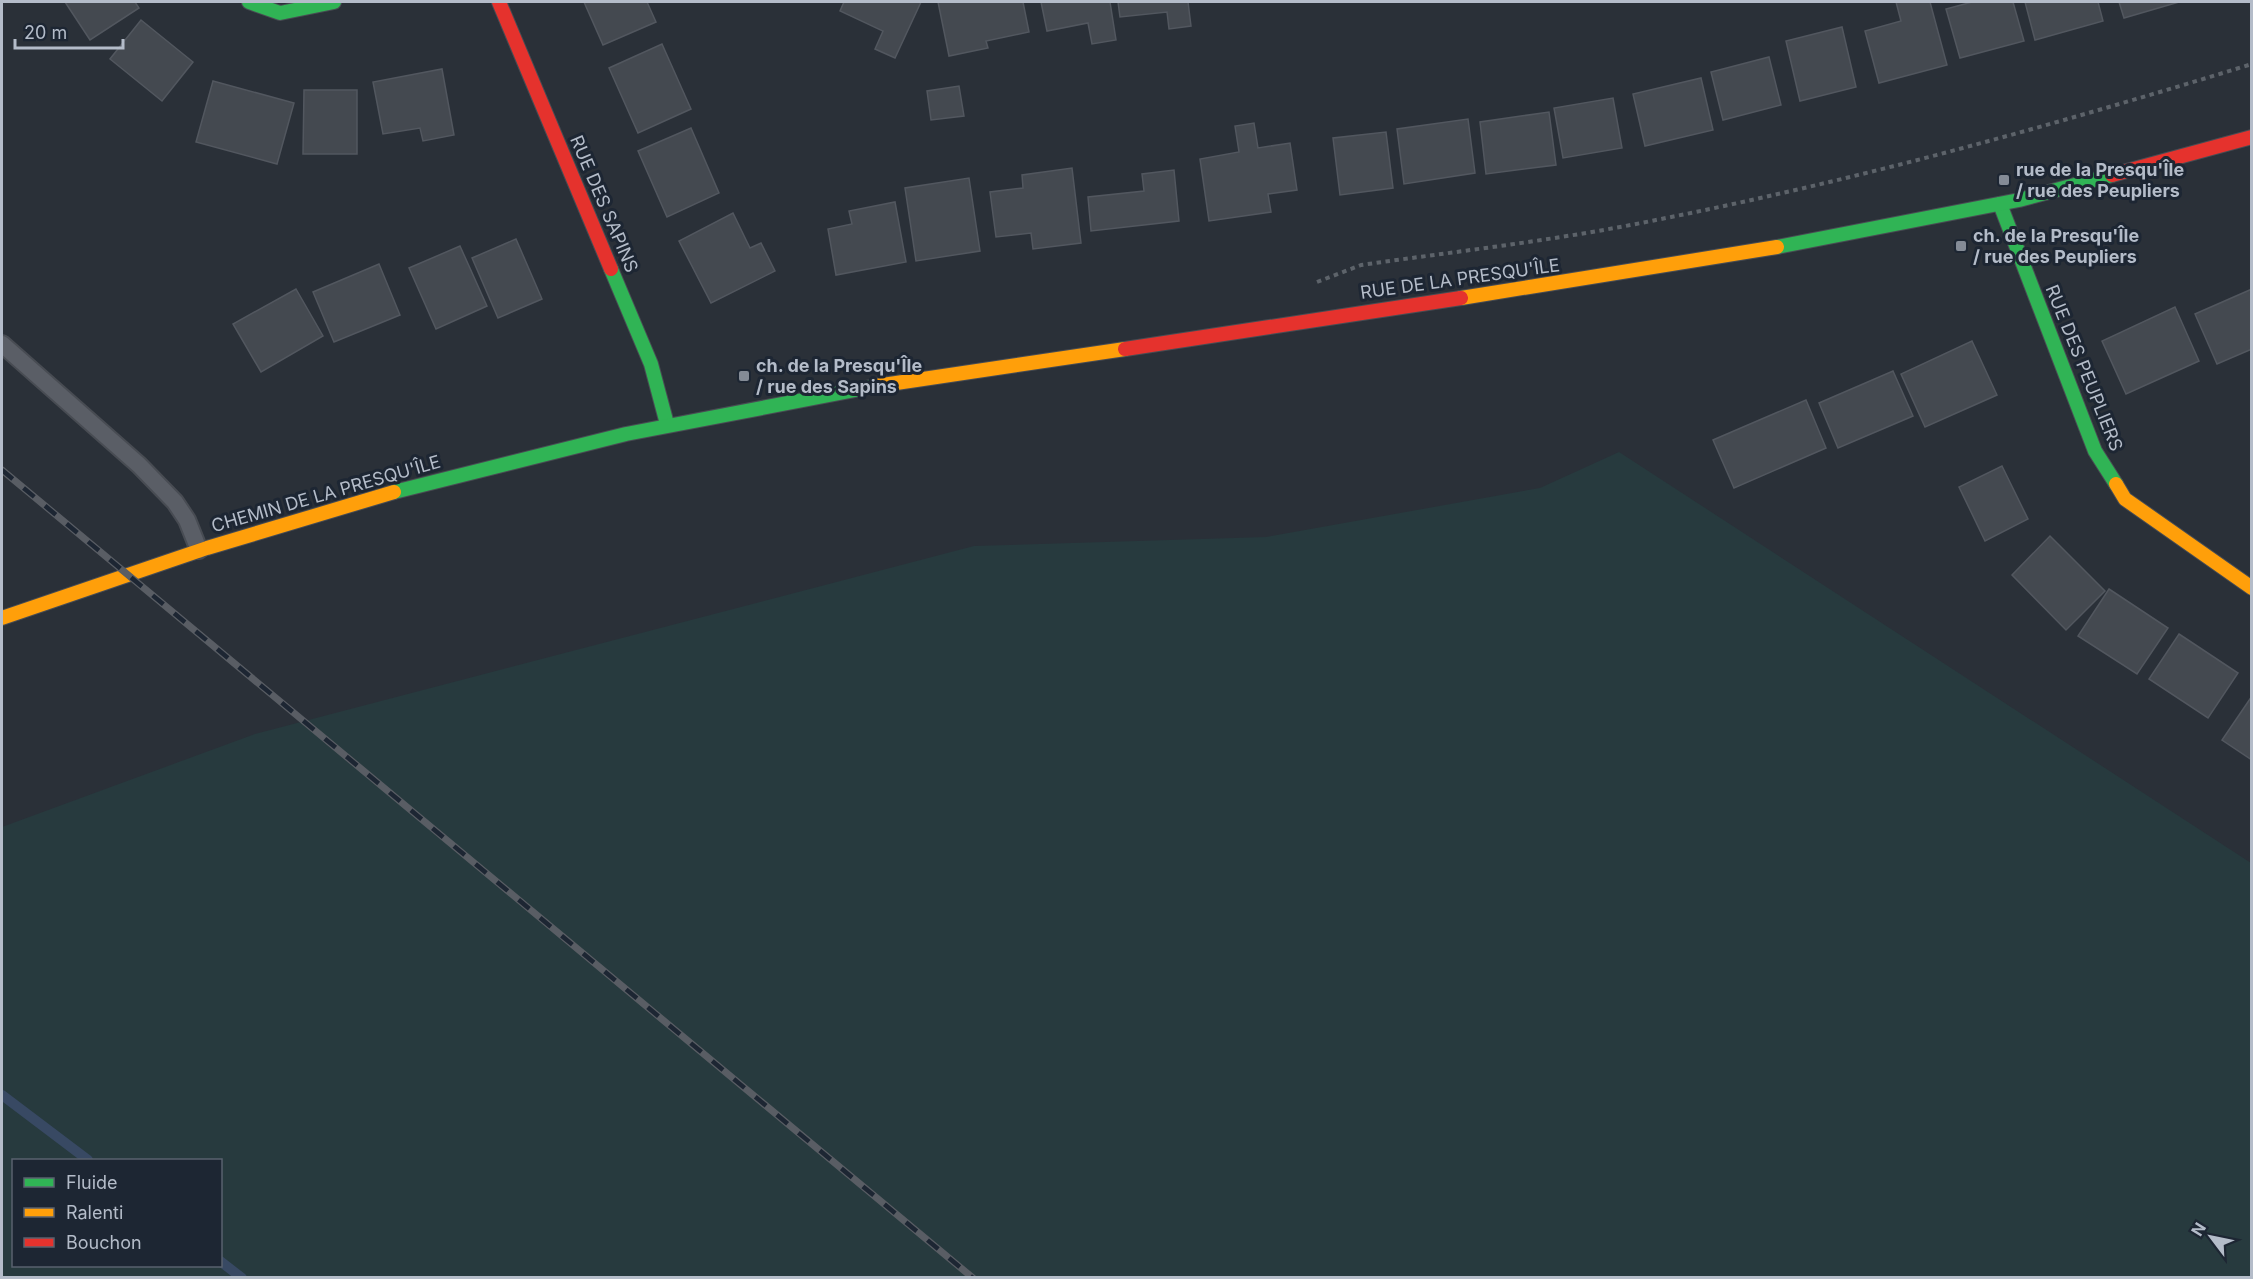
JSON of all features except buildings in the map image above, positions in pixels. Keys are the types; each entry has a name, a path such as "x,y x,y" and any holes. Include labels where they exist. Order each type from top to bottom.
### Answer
{"street":[{"path":"249,2 280,13 334,2"},
{"name":"RUE DES SAPINS","path":"499,2 651,364 667,424"},
{"name":"RUE DE LA PRESQU'ÎLE","path":"667,424 850,390 1700,261 2000,204 2252,137"},
{"name":"RUE DES PEUPLIERS","path":"2000,204 2095,451 2126,499 2252,588"},
{"name":"CHEMIN DE LA PRESQU'ÎLE","path":"2,618 199,550 306,517 447,478 667,424"}],"lane":[{"path":"2,344 139,465 175,502 187,520 199,550"}],"path":[{"path":"1314,284 1360,265 1654,221 1824,184 2046,127 2252,64"}],"green space":[{"path":"1619,452 2251,863 2251,1277 2,1277 2,827 255,734 974,546 1266,537 1540,488"}],"waterway":[{"path":"2,1095 87,1159"},
{"path":"222,1263 242,1278"}],"railway":[{"path":"2,470 973,1278"}],"traffic: fast":[{"path":"249,2 280,13 334,2"},
{"path":"1777,247 2019,200 2112,175"},
{"path":"2000,204 2095,451 2116,484"},
{"path":"611,269 651,364 667,424"},
{"path":"394,492 626,434 876,386"}],"traffic: slow":[{"path":"1461,298 1777,247"},
{"path":"876,386 1125,349"},
{"path":"2116,484 2125,499 2252,588"},
{"path":"2,618 207,548 394,492"}],"traffic: jam":[{"path":"499,2 611,269"},
{"path":"2112,175 2252,137"},
{"path":"1125,349 1461,298"}],"place":[{"name":"rue de la Presqu'Île / rue des Peupliers","path":"2004,180"},
{"name":"ch. de la Presqu'Île / rue des Peupliers","path":"1961,246"},
{"name":"ch. de la Presqu'Île / rue des Sapins","path":"744,376"}]}
